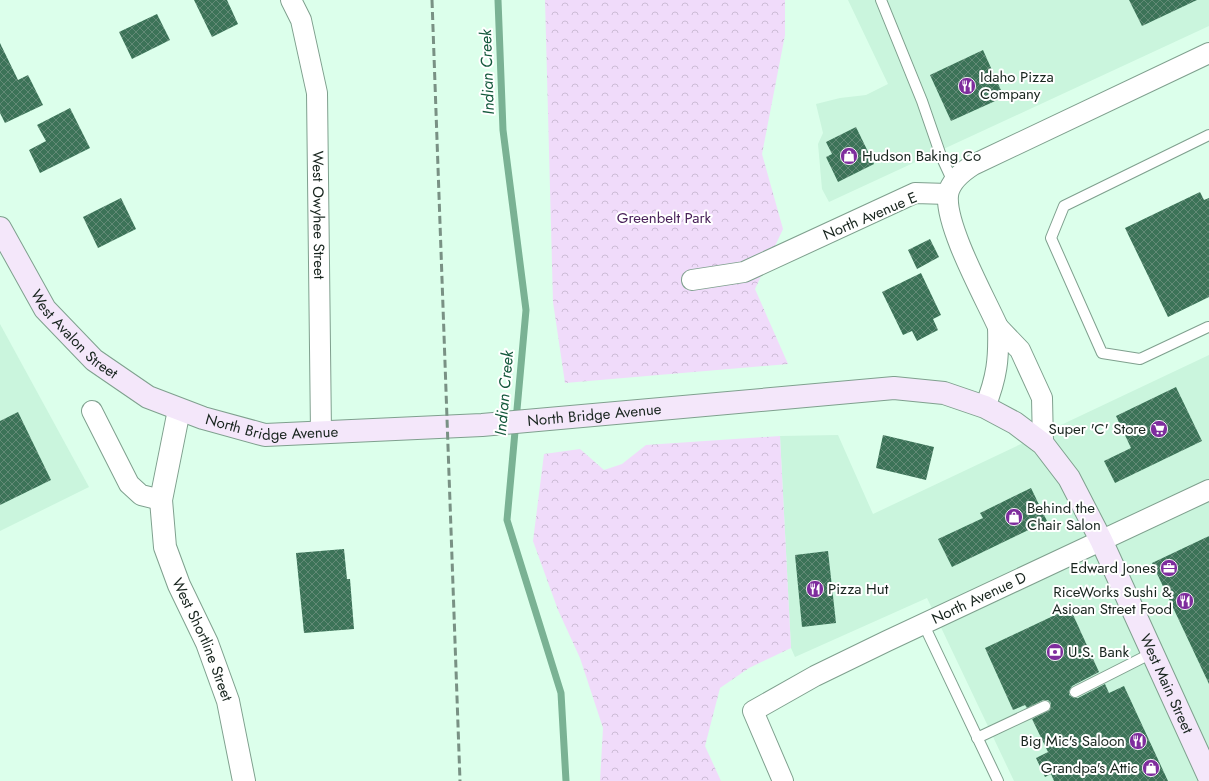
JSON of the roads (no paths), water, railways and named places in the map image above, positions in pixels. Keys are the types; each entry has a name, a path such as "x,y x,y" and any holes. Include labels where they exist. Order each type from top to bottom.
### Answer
{"main road":[{"name":"West Avalon Street","path":"0,228 45,309 94,360 148,397 179,410"},
{"name":"North Bridge Avenue","path":"179,410 264,435 482,425 894,388 944,393 985,407"},
{"name":"West Main Street","path":"985,407 1015,423 1043,444 1069,478 1101,540 1209,777"}],"street":[{"name":"West Owyhee Street","path":"291,0 301,20 317,93 320,433"},
{"path":"1043,444 1042,398 1020,350 998,327 956,234 948,213 950,188 973,165 1209,53"},
{"name":"North Avenue E","path":"692,280 744,272 915,193 950,188"},
{"path":"985,407 995,381 999,357 998,327"},
{"name":"West Shortline Street","path":"179,410 161,500 165,547 179,584 207,643 228,701 244,781"},
{"path":"92,411 129,484 141,495 161,500"},
{"name":"North Avenue D","path":"783,781 753,711 815,676 1209,490"}],"lane":[{"path":"881,0 922,102 941,156 950,188"},
{"path":"1208,328 1140,359 1102,353 1051,238 1064,206 1209,135"},
{"path":"923,624 998,781"},
{"path":"1075,692 1152,653"},
{"path":"977,738 1045,706"}],"waterway":[{"name":"Indian Creek","path":"498,0 503,130 526,310 507,520 561,693 566,781"}],"railway":[{"path":"432,0 460,781"}],"place":[{"name":"Idaho Pizza Company","path":"967,86"},
{"name":"Hudson Baking Co","path":"849,156"},
{"name":"Super 'C' Store","path":"1159,429"},
{"name":"Behind the Chair Salon","path":"1014,517"},
{"name":"Edward Jones","path":"1169,568"},
{"name":"Pizza Hut","path":"815,589"},
{"name":"RiceWorks Sushi & Asioan Street Food","path":"1185,601"},
{"name":"U.S. Bank","path":"1055,652"},
{"name":"Big Mic's Saloon","path":"1138,741"},
{"name":"Grandpa's Attic","path":"1151,768"}],"park label":[{"name":"Greenbelt Park","path":"664,218"}]}
